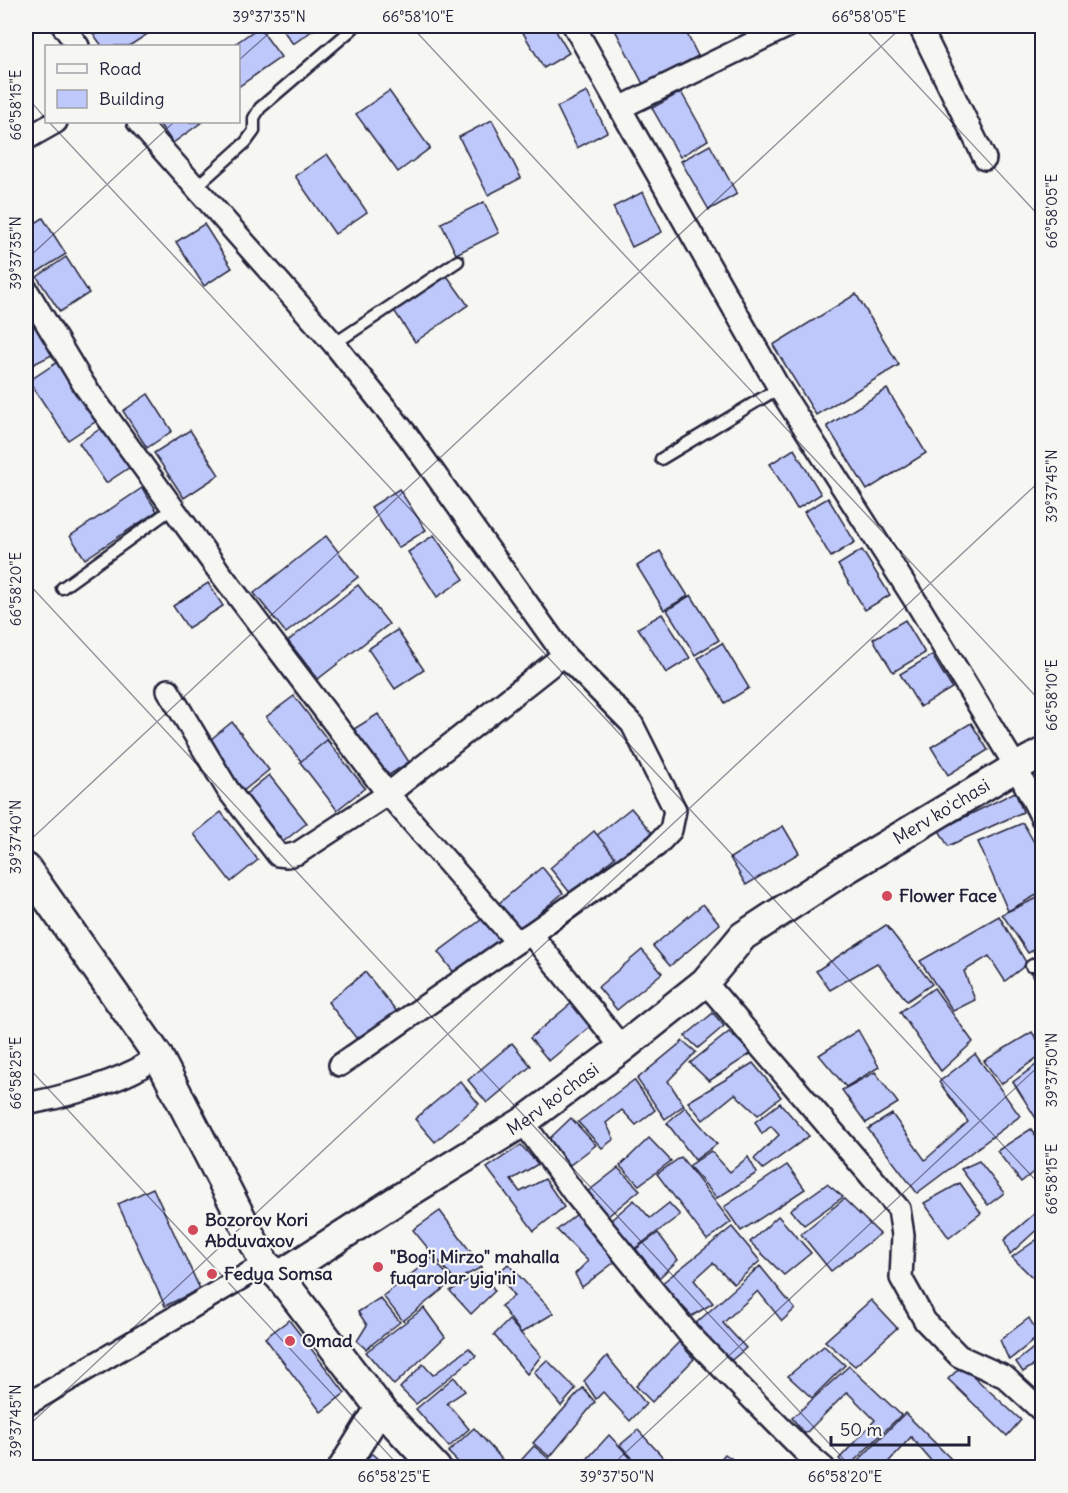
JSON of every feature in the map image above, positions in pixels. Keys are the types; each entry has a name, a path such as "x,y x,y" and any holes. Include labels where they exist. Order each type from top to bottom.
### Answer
{"street":[{"path":"573,26 779,388 912,596 1016,767 1042,818"},
{"path":"620,108 788,26"},
{"path":"927,27 985,159"},
{"path":"26,140 54,123"},
{"path":"139,123 334,344 407,435 564,655 632,724 675,810 671,830 656,846 340,1065"},
{"path":"26,289 84,385 388,794 524,938 622,1048"},
{"path":"168,690 228,790 278,855 287,856 298,852 388,794 564,655"},
{"name":"Merv ko'chasi","path":"272,1270 408,1193 523,1122 705,982 743,936 843,871 1042,753"},
{"path":"26,868 158,1056 272,1270 380,1408 436,1467"},
{"path":"705,982 898,1209 903,1235 901,1278 925,1321 959,1356 1005,1377 1042,1411"},
{"path":"26,1104 50,1100 103,1083 133,1071 158,1056"},
{"path":"523,1122 574,1193 688,1333 803,1450 824,1467"},
{"path":"26,1405 272,1270"},
{"path":"343,1467 380,1408"}],"lane":[{"path":"196,187 246,142 254,131 254,118 260,108 355,26"},
{"path":"334,344 458,261"},
{"path":"661,459 779,388"},
{"path":"62,588 173,507"},
{"path":"1031,966 1042,960"}],"building":[{"path":"92,26 160,26 131,45 101,45 89,28"},
{"path":"280,26 319,26 293,44"},
{"path":"519,26 553,26 569,53 544,68"},
{"path":"613,26 683,26 698,56 643,84"},
{"path":"259,27 281,57 240,86 240,45 233,45"},
{"path":"389,91 430,148 398,172 356,114"},
{"path":"587,92 607,132 577,148 557,107"},
{"path":"681,92 708,140 680,157 652,108"},
{"path":"492,120 521,178 488,195 459,137"},
{"path":"159,123 201,123 173,143"},
{"path":"710,145 737,194 709,210 681,161"},
{"path":"327,154 367,212 335,234 295,176"},
{"path":"643,192 662,232 632,247 613,207"},
{"path":"484,202 499,233 456,254 441,223"},
{"path":"43,218 66,254 36,273 26,256 26,229"},
{"path":"204,224 232,268 204,286 176,242"},
{"path":"66,257 89,293 60,312 37,277"},
{"path":"445,273 468,305 415,342 393,309"},
{"path":"856,294 899,365 816,415 773,345"},
{"path":"26,299 54,354 26,368"},
{"path":"59,361 98,420 68,440 29,381"},
{"path":"887,389 926,453 867,490 827,426"},
{"path":"148,394 172,431 147,448 123,411"},
{"path":"103,427 130,467 106,483 79,443"},
{"path":"190,430 219,475 184,498 154,453"},
{"path":"794,449 821,494 797,509 770,464"},
{"path":"142,488 157,511 85,559 70,536"},
{"path":"399,489 426,530 398,548 371,507"},
{"path":"828,498 855,542 831,557 804,512"},
{"path":"434,535 464,579 437,597 408,552"},
{"path":"326,536 358,577 286,633 254,593"},
{"path":"862,550 890,595 865,610 838,565"},
{"path":"660,551 688,596 664,610 637,566"},
{"path":"208,583 223,606 188,628 173,606"},
{"path":"358,585 389,624 318,679 288,641"},
{"path":"691,595 719,640 695,655 667,610"},
{"path":"662,614 690,658 666,673 638,628"},
{"path":"905,620 925,653 893,672 873,639"},
{"path":"397,630 424,670 395,689 368,649"},
{"path":"722,643 749,688 725,703 698,658"},
{"path":"932,655 952,688 920,707 900,674"},
{"path":"294,696 331,744 304,765 266,717"},
{"path":"378,714 409,762 386,777 354,729"},
{"path":"232,722 269,770 242,792 205,744"},
{"path":"971,723 988,750 948,775 931,747"},
{"path":"327,740 365,788 337,810 300,762"},
{"path":"269,775 307,823 279,845 242,797"},
{"path":"1015,792 1023,812 948,846 939,830"},
{"path":"631,808 652,833 608,870 586,844"},
{"path":"221,812 258,860 231,882 194,834"},
{"path":"1023,823 1042,856 1042,892 1008,911 978,842"},
{"path":"783,826 799,853 746,885 730,858"},
{"path":"594,831 615,857 571,894 550,868"},
{"path":"542,867 563,893 519,930 498,904"},
{"path":"1042,896 1042,946 1028,953 1002,914"},
{"path":"703,904 720,924 670,966 653,946"},
{"path":"999,916 1027,964 1005,981 989,956 964,971 975,1000 953,1011 920,961"},
{"path":"485,917 504,943 458,978 438,952"},
{"path":"886,925 932,984 907,1001 877,963 830,990 816,971"},
{"path":"642,950 662,973 617,1010 598,987"},
{"path":"1042,961 1042,993 1039,994 1030,967"},
{"path":"365,972 398,1013 360,1043 328,1002"},
{"path":"934,988 973,1042 941,1071 900,1012"},
{"path":"574,1001 593,1024 549,1061 530,1038"},
{"path":"713,1013 724,1026 698,1048 685,1036"},
{"path":"858,1030 879,1067 846,1087 819,1055"},
{"path":"729,1032 752,1053 709,1081 690,1063"},
{"path":"1032,1032 1042,1047 1042,1054 1001,1084 984,1061"},
{"path":"683,1041 696,1052 668,1081 684,1105 665,1119 637,1079"},
{"path":"512,1043 531,1066 487,1103 468,1080"},
{"path":"975,1054 1020,1116 917,1193 868,1129 892,1114 925,1160 968,1122 939,1082"},
{"path":"1040,1062 1042,1066 1042,1128 1013,1082"},
{"path":"753,1063 781,1097 758,1115 735,1094 703,1120 688,1102"},
{"path":"875,1072 898,1103 866,1123 842,1090"},
{"path":"634,1080 655,1110 636,1125 622,1110 606,1123 614,1139 602,1148 578,1122"},
{"path":"460,1081 479,1104 435,1142 415,1119"},
{"path":"780,1103 809,1136 763,1169 754,1159 779,1135 771,1126 762,1134 755,1122"},
{"path":"685,1107 717,1144 695,1160 667,1123"},
{"path":"571,1118 596,1145 570,1165 549,1139"},
{"path":"1031,1129 1042,1145 1042,1165 1021,1182 997,1151"},
{"path":"649,1138 671,1161 639,1185 620,1166"},
{"path":"521,1145 538,1164 511,1180 520,1192 545,1179 564,1207 534,1231 487,1168"},
{"path":"711,1151 730,1172 748,1157 757,1173 717,1198 689,1166"},
{"path":"681,1157 731,1222 707,1240 657,1174"},
{"path":"979,1161 1004,1193 988,1205 961,1169"},
{"path":"787,1165 805,1189 741,1231 724,1207"},
{"path":"618,1168 640,1190 608,1216 586,1193"},
{"path":"960,1183 981,1213 949,1238 924,1203"},
{"path":"827,1184 843,1197 804,1225 790,1210"},
{"path":"153,1188 200,1289 165,1306 118,1204"},
{"path":"844,1199 880,1234 831,1271 801,1234"},
{"path":"634,1200 650,1218 669,1203 680,1215 634,1249 611,1220"},
{"path":"1041,1208 1042,1225 1010,1254 1004,1240"},
{"path":"440,1211 482,1267 455,1281 413,1230"},
{"path":"577,1214 616,1261 582,1287 575,1274 588,1261 557,1230"},
{"path":"778,1216 811,1253 784,1275 750,1242"},
{"path":"732,1227 760,1261 734,1284 713,1263 694,1280 713,1303 692,1316 661,1284"},
{"path":"658,1233 678,1260 659,1278 636,1249"},
{"path":"1042,1236 1042,1269 1032,1277 1012,1257"},
{"path":"432,1258 453,1281 403,1321 383,1296"},
{"path":"508,1264 554,1313 521,1333 501,1306 514,1296 498,1273"},
{"path":"760,1266 795,1309 782,1321 758,1291 723,1323 746,1348 727,1364 696,1323"},
{"path":"482,1271 495,1291 471,1314 450,1291"},
{"path":"380,1298 400,1322 366,1349 357,1341 367,1325 358,1312"},
{"path":"871,1300 897,1328 855,1366 825,1341"},
{"path":"424,1308 445,1337 394,1385 366,1352"},
{"path":"1029,1318 1039,1336 1009,1360 1000,1340"},
{"path":"289,1320 345,1393 321,1412 265,1338"},
{"path":"509,1320 541,1356 527,1374 494,1335"},
{"path":"1042,1341 1042,1360 1023,1372 1016,1362"},
{"path":"679,1342 694,1359 652,1402 636,1386"},
{"path":"824,1346 845,1365 812,1398 788,1376"},
{"path":"469,1348 476,1356 416,1404 400,1388 423,1364 433,1375"},
{"path":"607,1356 646,1404 630,1421 603,1392 596,1399 584,1381"},
{"path":"547,1360 576,1389 561,1406 534,1372"},
{"path":"849,1366 901,1415 848,1467 839,1459 875,1420 847,1392 805,1434 792,1418"},
{"path":"962,1366 1021,1420 1007,1436 948,1379"},
{"path":"454,1377 465,1391 447,1403 469,1429 449,1447 416,1409"},
{"path":"583,1388 595,1402 550,1457 533,1443"},
{"path":"905,1413 952,1460 944,1468 937,1468 911,1437 883,1468 851,1468"},
{"path":"474,1428 508,1466 506,1468 464,1468 448,1452"},
{"path":"638,1430 673,1468 642,1468 620,1445"},
{"path":"609,1435 640,1468 579,1468"},
{"path":"534,1446 560,1468 514,1468"},
{"path":"372,1453 389,1468 359,1468"},
{"path":"725,1454 743,1466 742,1468 713,1468"}],"place":[{"name":"Flower Face","path":"887,896"},
{"name":"Bozorov Kori Abduvaxov","path":"193,1230"},
{"name":"\"Bog'i Mirzo\" mahalla fuqarolar yig'ini","path":"378,1267"},
{"name":"Fedya Somsa","path":"212,1274"},
{"name":"Omad","path":"290,1341"}]}
